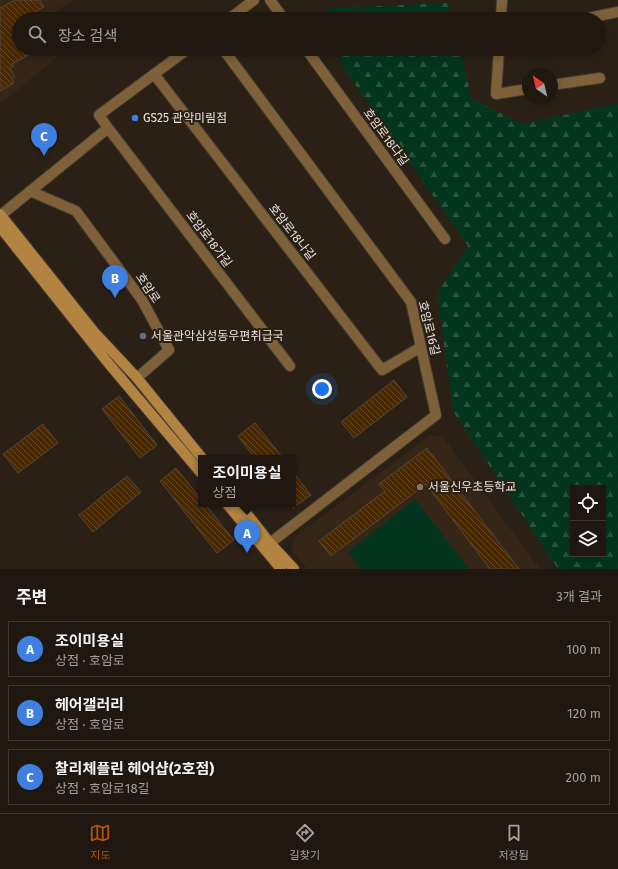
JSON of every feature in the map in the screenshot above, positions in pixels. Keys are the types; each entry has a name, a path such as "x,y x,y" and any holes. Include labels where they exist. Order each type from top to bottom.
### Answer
{"main road":[{"path":"1,214 95,333 137,378 200,455"},
{"path":"0,227 109,364 198,469"},
{"path":"229,507 281,569"},
{"path":"241,507 294,569"}],"street":[{"path":"238,12 254,0"},
{"path":"270,0 279,12"},
{"path":"501,12 502,0"},
{"path":"606,14 618,12"},
{"path":"154,74 178,56"},
{"name":"호암로16길","path":"228,56 410,302 436,415 270,542"},
{"name":"호암로18다길","path":"311,56 445,239"},
{"path":"499,56 496,94 522,90"},
{"name":"호암로18가길","path":"154,74 99,115 290,366"},
{"name":"호암로18나길","path":"154,74 382,370 421,347"},
{"path":"558,84 600,78"},
{"path":"1,214 108,128"},
{"name":"호암로","path":"30,191 76,211 142,300 169,350 137,378"}],"shaded area":[{"path":"0,0 73,0 56,12 12,12 12,56 59,56 0,104"},
{"name":"서울신우초등학교","path":"430,435 443,437 540,569 307,569 291,550 296,536"}],"green space":[{"path":"448,3 450,12 329,12 328,8"},
{"path":"340,56 462,56 472,99 522,124 616,104 618,101 618,569 558,569 453,411 437,293 468,246 343,67"},
{"path":"415,499 469,569 361,569 348,552"}],"building":[{"path":"15,0 40,0 44,7 35,12 12,12 12,56 26,56 12,64 14,66 10,68 15,77 12,79 14,83 0,91 0,8"},
{"path":"394,380 407,397 354,438 341,422"},
{"path":"119,396 157,445 140,458 102,409"},
{"path":"255,423 281,455 253,455 238,436"},
{"path":"43,424 58,443 18,473 3,454"},
{"path":"427,448 519,569 490,569 426,484 331,556 319,541 385,491 379,484"},
{"path":"176,468 198,495 198,507 207,507 234,540 217,553 160,481"},
{"path":"127,476 141,492 93,532 79,515"},
{"path":"296,476 311,495 296,506"}],"place":[{"name":"GS25 관악미림점","path":"135,118"},
{"name":"찰리체플린 헤어샵(2호점)","path":"44,156"},
{"name":"헤어갤러리","path":"115,298"},
{"name":"서울관악삼성동우편취급국","path":"143,336"},
{"name":"서울신우초등학교","path":"420,487"},
{"name":"조이미용실","path":"247,553"}]}
